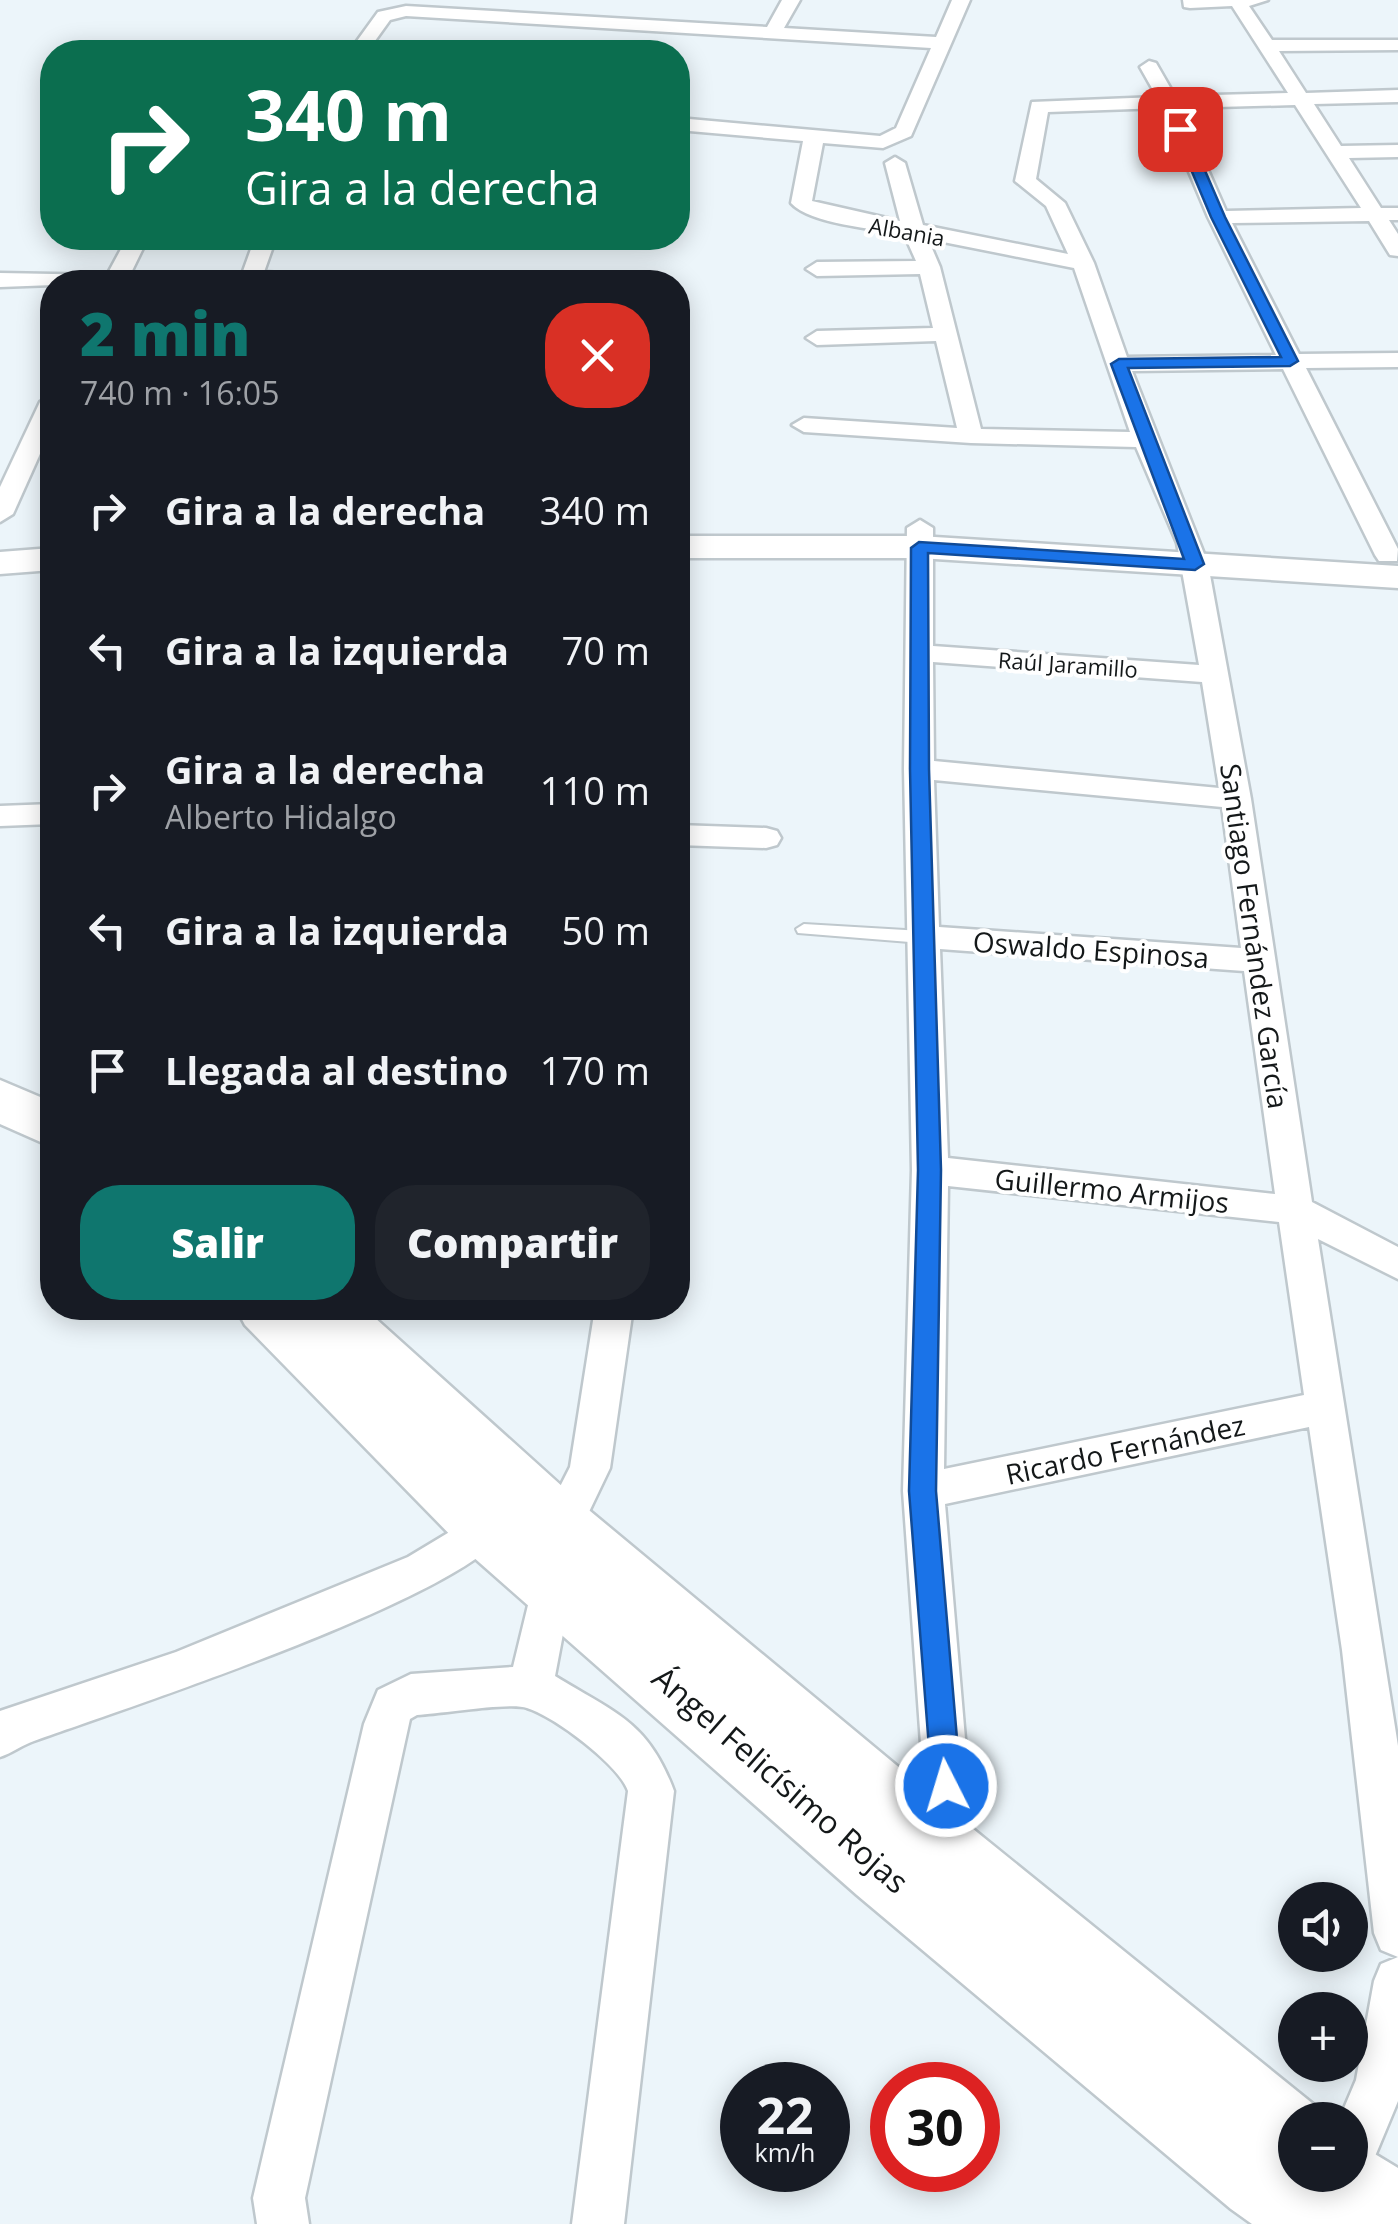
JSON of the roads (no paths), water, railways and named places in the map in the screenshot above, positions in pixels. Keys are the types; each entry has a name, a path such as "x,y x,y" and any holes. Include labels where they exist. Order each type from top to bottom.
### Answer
{"highway":[{"path":"0,1063 40,1079"},
{"path":"0,1100 40,1120"},
{"name":"Ángel Felicísimo Rojas","path":"278,1320 486,1528 556,1553 952,1859 1278,2130"},
{"name":"Ángel Felicísimo Rojas","path":"335,1320 556,1553 882,1869 1260,2180 1278,2180"}],"main road":[{"path":"690,528 1395,562"},
{"path":"690,547 920,538"},
{"path":"0,546 40,543"},
{"path":"0,564 40,559"}],"street":[{"path":"773,32 791,0"},
{"path":"690,125 883,142 896,139 904,132 961,0"},
{"path":"1237,0 1338,152 1388,214 1398,250"},
{"path":"1190,3 1260,0"},
{"path":"367,40 384,16 406,11 942,43"},
{"path":"1265,46 1398,45"},
{"path":"1149,67 1168,100 1218,217 1395,562"},
{"path":"1168,100 1398,96"},
{"name":"Santiago Fernández García","path":"1168,100 1052,104 1037,110 1026,181 1055,202 1083,263 1146,440 1193,554 1236,799 1326,1408 1381,1653 1398,1933"},
{"name":"Albania","path":"814,136 801,203 829,216 1083,263"},
{"path":"1338,152 1398,152"},
{"path":"895,163 914,232 929,267 970,436"},
{"path":"1218,217 1388,214"},
{"path":"817,269 929,267"},
{"path":"0,280 40,281"},
{"path":"817,338 946,334"},
{"path":"1119,364 1398,360"},
{"path":"804,426 970,436 1146,440"},
{"path":"0,514 40,428"},
{"path":"920,538 919,769 930,1170 923,1491 952,1859"},
{"name":"Raúl Jaramillo","path":"921,653 1216,675"},
{"path":"919,769 1236,799"},
{"path":"0,816 40,814"},
{"path":"690,835 766,838"},
{"name":"Oswaldo Espinosa","path":"922,938 1260,961"},
{"name":"Guillermo Armijos","path":"930,1170 1295,1210"},
{"path":"1295,1210 1398,1264"},
{"path":"531,1686 556,1553 590,1468 612,1320"},
{"name":"Ricardo Fernández","path":"923,1491 1326,1408"},
{"path":"0,1736 16,1726 181,1671 423,1570 486,1528"},
{"path":"283,2224 279,2198 386,1724 394,1705 411,1695 531,1686 617,1739 642,1766 651,1791 598,2224"},
{"path":"1368,2113 1381,2081 1398,1980"}],"lane":[{"name":"Oswaldo Espinosa","path":"804,929 922,938"}]}
